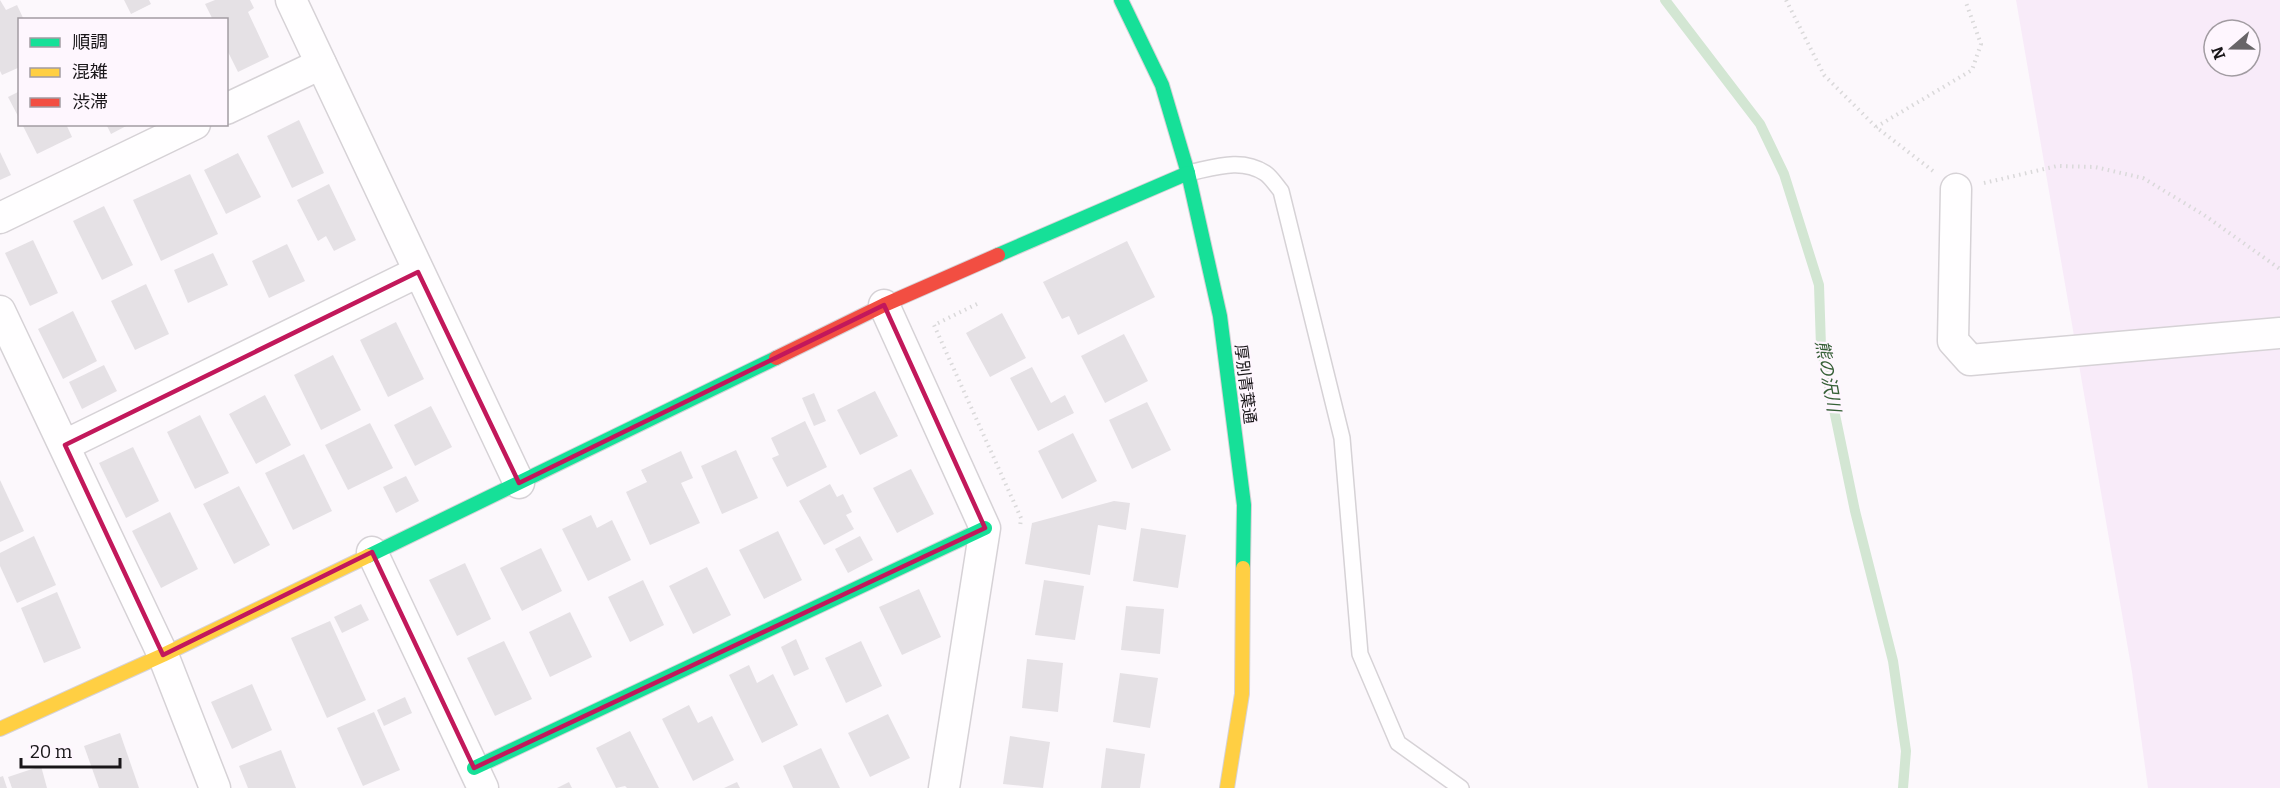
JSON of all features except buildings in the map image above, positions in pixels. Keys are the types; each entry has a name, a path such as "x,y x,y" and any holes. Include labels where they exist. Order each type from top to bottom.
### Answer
{"street":[{"path":"291,0 519,483"},
{"name":"厚別青葉通","path":"1121,0 1162,85 1188,173 1220,316 1244,505 1242,694 1227,788"},
{"path":"228,108 321,64"},
{"path":"0,218 191,126"},
{"path":"0,729 163,655 884,305 1188,173"},
{"path":"1956,189 1953,340 1970,360 2280,333"},
{"path":"65,445 418,272"},
{"path":"884,305 985,528 944,788"},
{"path":"0,311 163,655 215,788"},
{"path":"372,552 479,778 985,528"}],"lane":[{"path":"1188,173 1242,164 1265,173 1281,191 1342,438 1360,654 1398,743 1461,788"}],"path":[{"path":"1786,0 1824,75 1876,127 1956,189 2057,166 2095,166 2143,178 2204,215 2280,269"},
{"path":"1876,127 1972,70 1981,44 1965,0"},
{"path":"986,299 934,325 1021,518 1019,530"}],"highlighted area":[{"path":"418,272 519,483 884,305 985,528 474,768 372,552 163,655 65,445"}],"shaded area":[{"path":"2016,0 2280,0 2280,788 2148,788 2132,672"}],"waterway":[{"name":"熊の沢川","path":"1665,0 1760,124 1784,174 1819,285 1821,347 1855,511 1893,661 1906,751 1903,788"}],"traffic: fast":[{"path":"1121,0 1162,85 1188,173 1220,316 1244,505 1243,568"},
{"path":"998,255 1188,173"},
{"path":"368,556 776,358"},
{"path":"474,768 985,528"}],"traffic: slow":[{"path":"0,729 163,655 368,556"},
{"path":"1227,788 1242,694 1243,568"}],"traffic: jam":[{"path":"776,358 884,305 998,255"}]}
